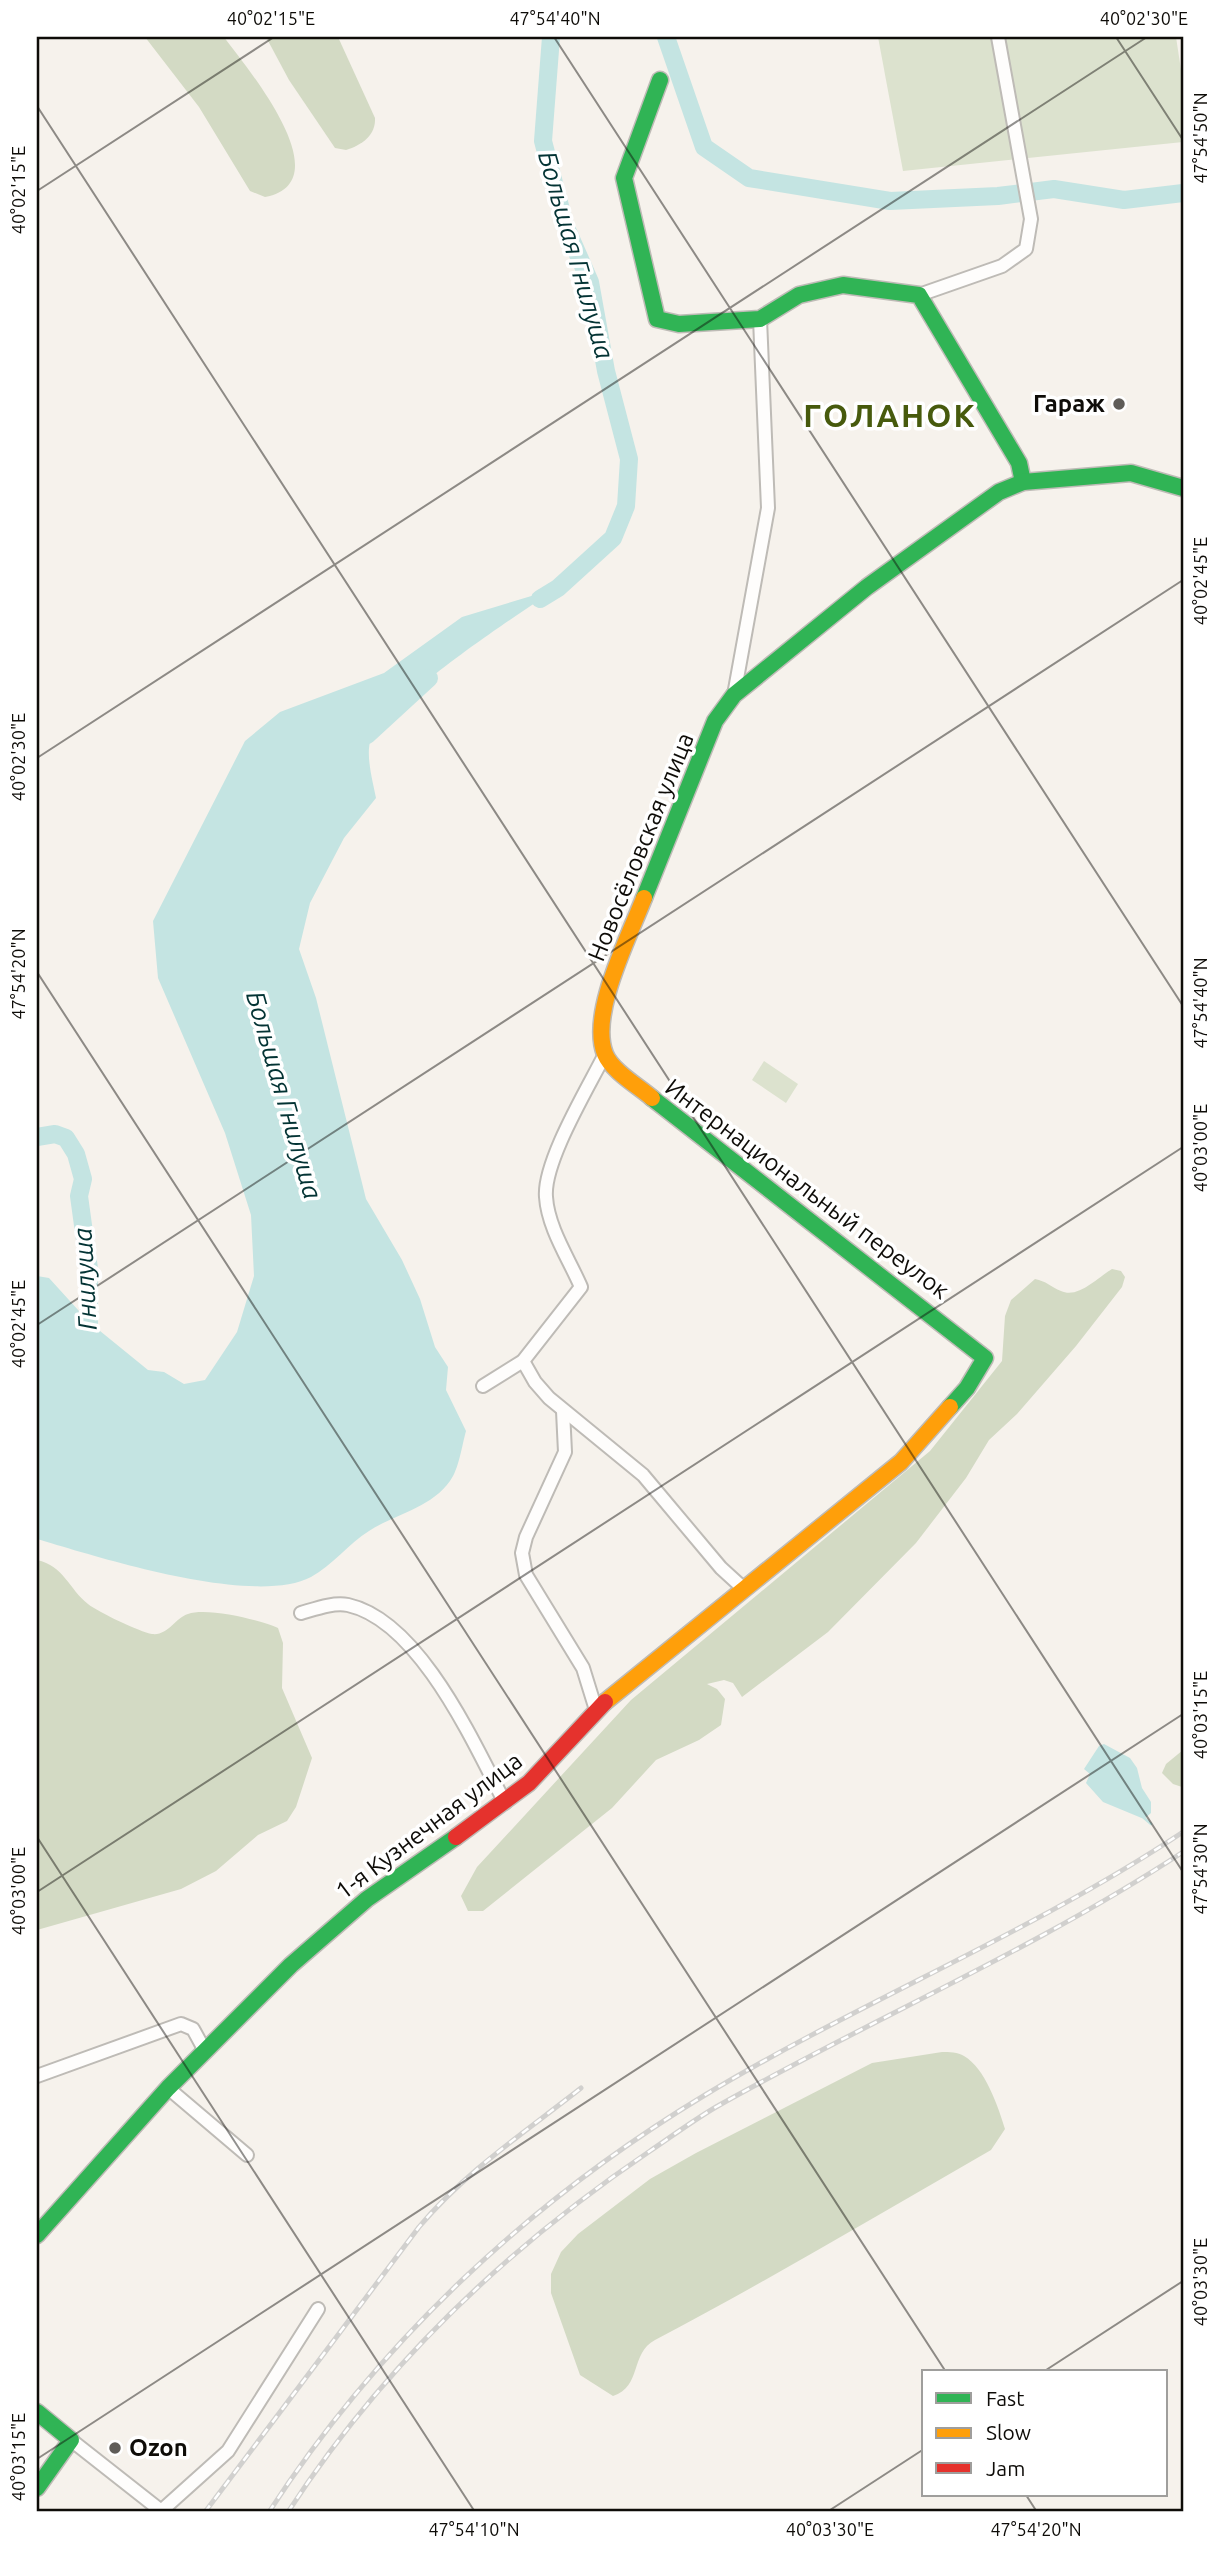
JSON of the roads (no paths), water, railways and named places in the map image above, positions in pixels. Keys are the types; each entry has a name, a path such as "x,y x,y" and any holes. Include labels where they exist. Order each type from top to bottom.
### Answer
{"street":[{"path":"660,80 624,178 657,319 679,324 760,319 799,295 844,285 919,295 1002,266 1026,249 1031,219 998,37"},
{"path":"919,295 1019,463 1023,482"},
{"name":"Новосёловская улица","path":"483,1385 523,1361 581,1287 551,1222 545,1196 553,1160 605,1054 602,1032 607,995 680,803 715,721 734,695 768,508 760,319"},
{"path":"734,695 867,587 999,492 1023,482 1131,473 1183,488"},
{"name":"Интернациональный переулок","path":"605,1054 649,1098 937,1316 985,1358"},
{"name":"1-я Кузнечная улица","path":"37,2235 168,2088 291,1965 367,1899 505,1803 529,1783 596,1710 911,1453 967,1388 985,1358"},
{"path":"523,1361 535,1382 563,1410 643,1475 721,1568 744,1589"},
{"path":"563,1410 565,1451 526,1537 522,1553 526,1575 583,1668 596,1710"},
{"path":"301,1613 347,1605 381,1621 404,1640 431,1670 455,1708 505,1803"},
{"path":"37,2076 181,2024 193,2029 205,2051"},
{"path":"168,2088 247,2155"},
{"path":"37,2412 160,2511 228,2451 318,2309"},
{"path":"37,2488 71,2440"}],"water":[{"path":"558,588 426,681 382,723 369,745 376,798 344,838 310,903 299,949 316,998 366,1199 402,1260 420,1299 435,1347 448,1367 446,1390 466,1431 453,1476 433,1498 369,1531 319,1572 285,1585 215,1583 176,1576 37,1539 37,1276 49,1278 89,1322 148,1370 164,1372 184,1384 205,1380 237,1332 254,1276 251,1215 225,1133 158,978 153,921 245,741 280,712 384,673 462,617"},
{"path":"1104,1744 1130,1758 1137,1768 1142,1788 1151,1802 1151,1813 1144,1819 1103,1802 1086,1783 1090,1774 1084,1769 1099,1746"}],"waterway":[{"name":"Большая Гнилуша","path":"540,599 558,588 613,538 626,506 629,459 606,371 590,282 565,225 543,141 551,37"},
{"name":"Большая Гнилуша","path":"666,37 704,147 749,178 890,201 998,196 1054,189 1124,200 1183,193"},
{"name":"Большая Гнилуша","path":"367,735 429,678"},
{"name":"Гнилуша","path":"37,1137 55,1134 66,1138 76,1154 83,1179 79,1196 89,1269 89,1344"},
{"path":"1144,1818 1151,1824"}],"railway":[{"path":"269,2512 312,2450 359,2390 409,2333 463,2279 520,2228 579,2181 641,2136 705,2095 824,2028 1066,1902 1183,1832"},
{"path":"288,2512 364,2408 406,2359 498,2269 598,2188 716,2107 1069,1921 1183,1852"},
{"path":"205,2512 419,2227 476,2170 581,2088"}],"place":[{"name":"Гараж","path":"1119,404"},
{"name":"Ozon","path":"115,2448"}],"district":[{"name":"ГОЛАНОК","path":"890,416"}]}
